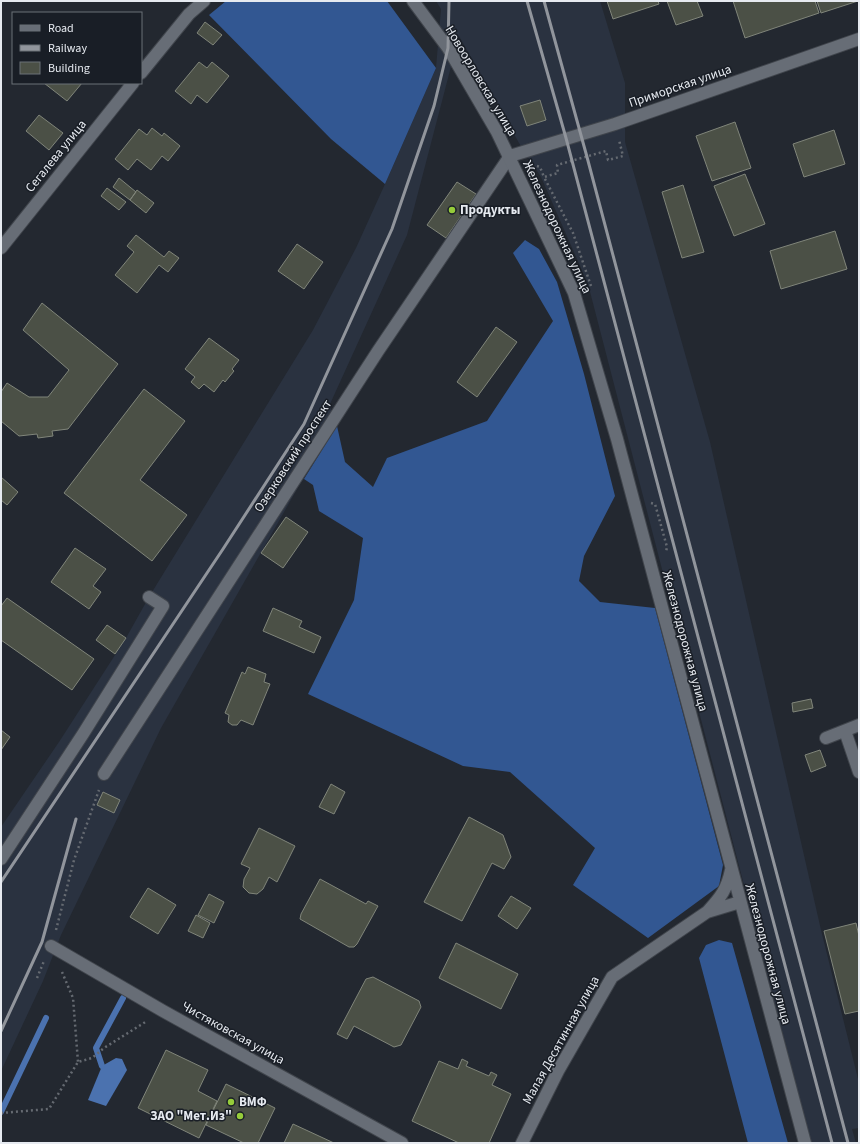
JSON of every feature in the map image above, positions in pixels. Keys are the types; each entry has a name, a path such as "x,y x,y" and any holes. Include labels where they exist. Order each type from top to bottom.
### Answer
{"street":[{"path":"142,72 188,14 204,1"},
{"name":"Новоорловская улица","path":"413,1 448,48 510,156"},
{"name":"Приморская улица","path":"510,156 615,124 859,39"},
{"name":"Сегалева улица","path":"1,248 132,84"},
{"name":"Озерковский проспект","path":"104,774 378,351 510,156"},
{"name":"Железнодорожная улица","path":"510,156 574,293 617,439 805,1143"},
{"path":"1,859 84,734 163,606 149,597"},
{"path":"826,738 859,725"},
{"path":"845,731 859,772"},
{"path":"707,912 720,898 728,885 731,869"},
{"name":"Малая Десятинная улица","path":"522,1143 558,1071 612,977 707,912 740,902"},
{"name":"Чистяковская улица","path":"51,946 163,1011 402,1143"}],"path":[{"path":"592,290 573,233 544,177 558,173 557,165 606,151 608,160 623,156 615,124"},
{"path":"647,502 655,504 667,547"},
{"path":"36,978 51,946 74,860 104,774"},
{"path":"1,1113 49,1110 78,1062 73,998 51,946"},
{"path":"78,1062 92,1058 104,1048 163,1011"}],"shaded area":[{"path":"226,1 387,1 436,68 385,184 331,139 209,15"},
{"path":"436,1 600,1 625,83 625,142 710,442 821,930 859,1083 859,1128 852,1129 856,1143 811,1143 588,284 541,177 519,143 459,36 407,235 330,404 333,426 161,728 61,935 43,981 1,1071 1,827 59,742 126,638 149,597 313,330 356,248 436,68 441,9"},
{"path":"525,240 539,249 557,282 584,374 615,496 584,556 579,581 600,602 655,608 723,865 719,886 648,938 573,885 595,848 510,772 463,766 308,694 354,600 363,538 319,511 313,485 304,479 337,426 345,462 373,487 387,458 487,421 553,321 513,253"},
{"path":"719,940 732,943 788,1143 748,1143 699,958 706,945"},
{"path":"116,1058 122,1059 127,1070 106,1106 88,1100 102,1066"}],"building":[{"path":"607,1 658,1 659,4 613,19"},
{"path":"667,1 697,1 703,16 676,25"},
{"path":"733,1 815,1 819,13 745,38"},
{"path":"817,1 858,1 821,13"},
{"path":"205,22 222,35 213,45 197,33"},
{"path":"199,62 207,68 212,62 229,76 207,103 197,95 191,104 175,91"},
{"path":"45,84 81,84 67,101"},
{"path":"540,100 546,120 527,126 520,106"},
{"path":"39,115 63,133 49,150 26,131"},
{"path":"735,122 751,168 712,181 696,136"},
{"path":"152,128 162,136 164,133 180,146 168,161 162,156 151,170 137,159 128,170 115,159 139,129 147,135"},
{"path":"834,130 845,164 804,177 793,144"},
{"path":"745,174 765,224 734,236 714,186"},
{"path":"119,178 136,192 130,200 113,187"},
{"name":"Продукты","path":"457,182 476,194 446,238 427,225"},
{"path":"683,185 704,252 682,258 662,192"},
{"path":"107,188 126,202 119,210 101,196"},
{"path":"137,190 154,203 146,213 130,200"},
{"path":"835,231 847,269 781,289 770,251"},
{"path":"136,235 164,257 169,251 179,258 168,272 159,265 137,293 115,275 134,252 127,246"},
{"path":"297,244 323,262 304,289 278,271"},
{"path":"42,303 118,364 68,429 52,431 53,436 38,438 37,434 19,436 1,421 1,392 7,383 29,397 48,397 69,370 23,330"},
{"path":"496,327 517,342 477,397 457,382"},
{"path":"209,338 239,360 232,369 234,371 225,382 223,380 214,392 204,384 199,389 191,382 195,377 185,369"},
{"path":"144,389 185,421 140,480 187,515 152,561 64,493"},
{"path":"1,477 18,492 7,505 1,500"},
{"path":"286,517 308,532 283,568 261,553"},
{"path":"75,548 106,569 93,586 101,592 89,609 51,582"},
{"path":"7,598 94,659 72,690 1,640 1,606"},
{"path":"273,608 302,621 299,627 321,637 314,653 263,631"},
{"path":"107,625 126,638 115,654 96,640"},
{"path":"248,667 266,674 264,682 270,684 253,725 241,720 237,725 232,725 228,722 229,715 225,713 242,672 245,674"},
{"path":"811,699 813,708 793,712 792,703"},
{"path":"1,730 10,737 1,750"},
{"path":"820,750 826,766 811,772 805,755"},
{"path":"331,784 345,792 334,814 319,807"},
{"path":"103,792 120,800 114,813 97,805"},
{"path":"469,817 503,835 511,857 504,869 492,863 462,921 424,902"},
{"path":"259,828 295,846 277,882 269,877 263,889 257,894 249,893 243,887 244,879 250,868 241,864"},
{"path":"320,879 366,904 368,901 378,906 354,947 349,947 300,919 301,914"},
{"path":"148,888 176,905 158,934 130,917"},
{"path":"209,894 224,902 214,923 198,915"},
{"path":"511,896 531,908 517,929 498,916"},
{"path":"196,915 210,923 203,938 188,931"},
{"path":"856,923 859,936 859,1011 845,1014 824,931"},
{"path":"456,943 518,974 501,1009 439,978"},
{"path":"373,977 419,1001 421,1007 401,1045 394,1047 354,1026 347,1039 337,1034 366,979"},
{"path":"166,1050 208,1070 198,1091 217,1101 199,1138 138,1108"},
{"path":"462,1059 468,1062 466,1066 489,1076 491,1072 497,1075 492,1085 511,1094 489,1143 459,1143 412,1121 439,1061 458,1069"},
{"name":"ЗАО \"Мет.Из\"","path":"226,1084 275,1108 258,1143 244,1143 206,1125"},
{"path":"293,1124 334,1143 284,1143"}],"waterway":[{"path":"102,1066 96,1048 123,998"},
{"path":"1,1112 46,1018"}],"railway":[{"path":"1,882 223,549 304,424 392,229 434,106 448,48 449,1"},
{"path":"527,1 566,138 832,1143"},
{"path":"544,1 587,157 848,1143"},
{"path":"1,1031 42,942 76,819"}],"place":[{"name":"Продукты","path":"452,210"},
{"name":"ВМФ","path":"231,1102"},
{"name":"ЗАО \"Мет.Из\"","path":"240,1116"}]}
